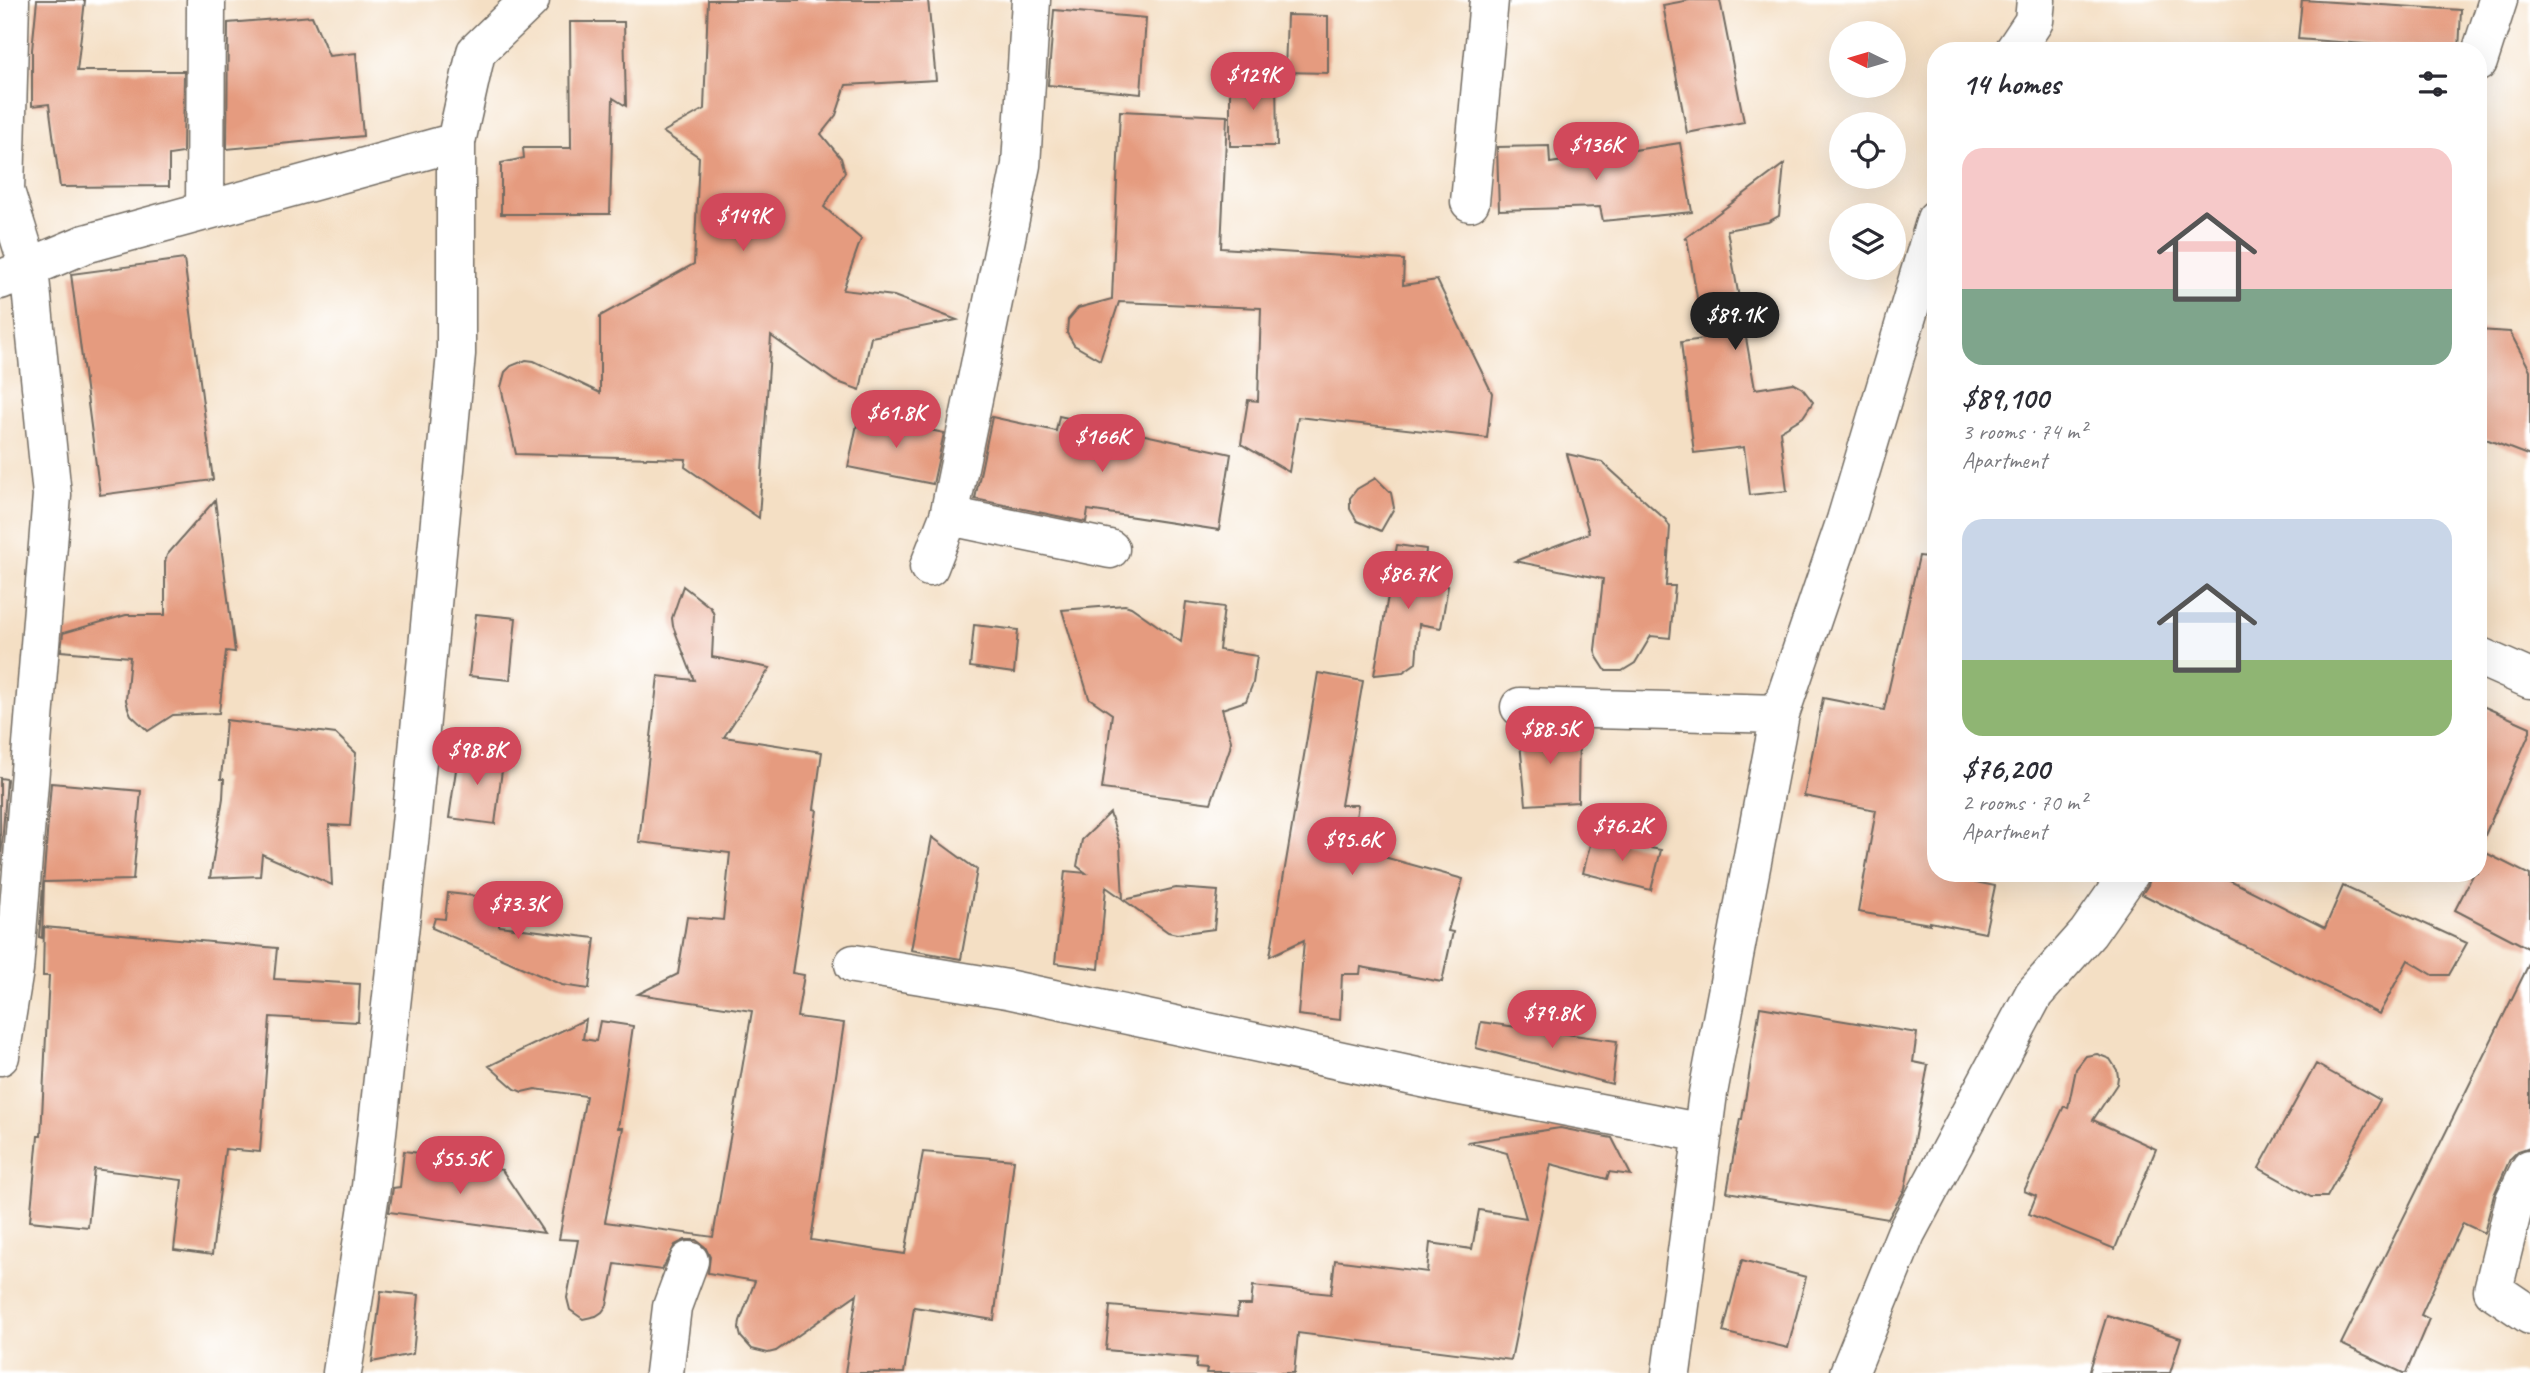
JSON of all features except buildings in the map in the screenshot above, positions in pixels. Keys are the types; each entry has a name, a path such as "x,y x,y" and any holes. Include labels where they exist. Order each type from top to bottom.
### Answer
{"street":[{"path":"0,1056 14,970 52,495 15,274 5,191 10,0"},
{"path":"205,0 205,211"},
{"path":"342,1373 371,1187 411,824 455,367 456,142 477,52 530,0"},
{"path":"929,566 949,516 1021,165 1031,0"},
{"path":"1470,202 1489,0"},
{"path":"2020,42 2034,21 2036,0"},
{"path":"2484,42 2498,0"},
{"path":"15,274 85,244 456,142"},
{"path":"1671,1373 1708,1093 1780,714 1846,520 1927,249"},
{"path":"949,516 1110,549"},
{"path":"2487,660 2530,679"},
{"path":"1520,707 1780,714"},
{"path":"1849,1373 1906,1233 2034,994 2088,933 2124,882"},
{"path":"854,964 1007,989 1451,1084 1703,1133"},
{"path":"2530,1169 2515,1200 2493,1290 2530,1314"},
{"path":"664,1373 672,1307 689,1261"}]}
